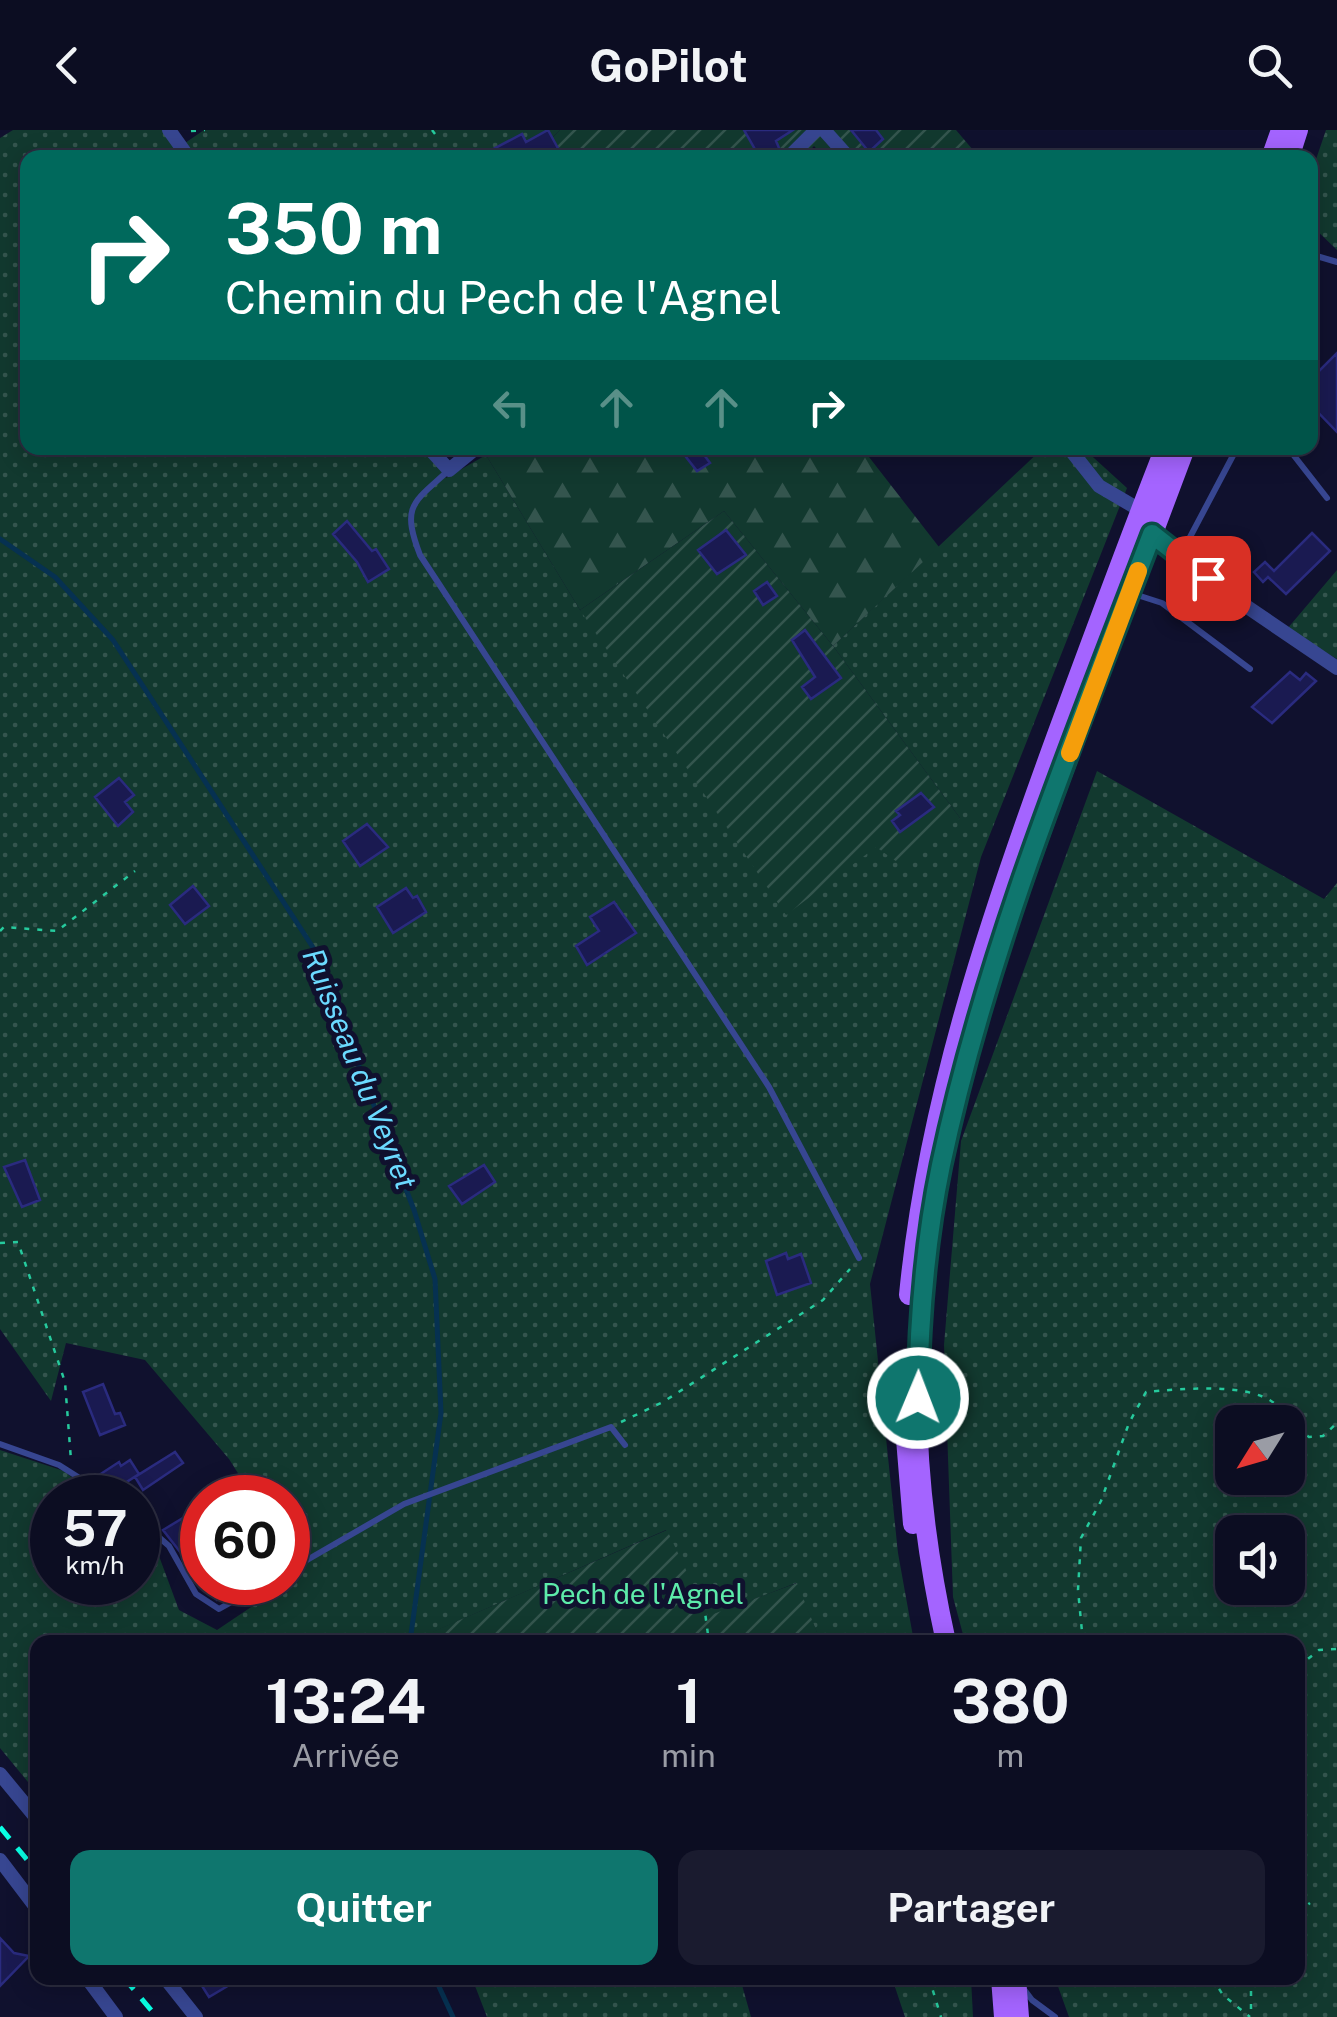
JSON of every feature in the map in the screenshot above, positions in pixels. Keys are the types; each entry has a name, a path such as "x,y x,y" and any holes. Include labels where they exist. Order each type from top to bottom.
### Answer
{"main road":[{"path":"945,1635 928,1540 918,1398 924,1278 941,1168 967,1059 1017,897 1126,592 1163,455"},
{"path":"933,1635 914,1538 905,1400 908,1301 939,1108 977,963 1099,622 1181,455"},
{"path":"1002,1985 1004,2017"},
{"path":"1017,1985 1019,2017"}],"street":[{"path":"797,150 820,130 841,150"},
{"path":"435,455 449,470 467,455"},
{"path":"1075,455 1099,486 1147,523 1180,556 1337,668"},
{"path":"0,1774 30,1810"},
{"path":"0,1860 30,1899"},
{"path":"92,1985 116,2017"},
{"path":"171,1985 196,2017"}],"lane":[{"path":"1147,523 1173,455"},
{"path":"1180,556 1233,455"},
{"path":"1293,455 1327,498"},
{"path":"449,470 414,502 408,524 420,555 769,1088 859,1258"},
{"path":"1099,622 1115,609 1126,592 1162,604 1250,669"},
{"path":"310,1557 404,1504 610,1426 625,1446"},
{"path":"0,1444 76,1475"},
{"path":"160,1538 180,1566"},
{"path":"1021,1985 1032,2000 1055,2017"}],"path":[{"path":"0,931 4,927 57,931 135,870"},
{"path":"0,1243 18,1242 65,1382 72,1472"},
{"path":"610,1426 663,1402 824,1300 859,1258"},
{"path":"1083,1635 1078,1590 1081,1538 1146,1392 1182,1388 1244,1392 1272,1401 1309,1437 1323,1436 1337,1424"},
{"path":"702,1590 708,1635"},
{"path":"1305,1662 1320,1650 1337,1649"},
{"path":"1305,1907 1310,1903"},
{"path":"931,1985 941,2017"},
{"path":"1217,1985 1251,2017"},
{"path":"1251,1985 1251,2017"}],"green space":[{"path":"13,130 174,130 185,143 204,130 560,130 539,150 20,150 20,455 430,455 446,478 486,455 580,610 877,847 960,818 833,646 1036,455 1091,455 1127,488 981,857 870,1284 898,1553 913,1635 818,1635 796,1583 708,1617 666,1530 433,1635 30,1635 30,1784 0,1748 0,1450 69,1475 30,1475 30,1605 160,1605 160,1559 179,1610 217,1630 254,1605 310,1605 310,1475 239,1475 145,1360 66,1343 51,1401 0,1329 0,138"},
{"path":"560,130 956,130 973,150 818,150 814,146 810,150 539,150"},
{"path":"1326,130 1337,130 1337,250 1318,232 1318,154"},
{"path":"486,455 867,455 939,547 833,646 724,511 580,610"},
{"path":"724,511 833,646 960,818 900,864 876,847 786,915 580,610"},
{"path":"1337,570 1337,659 1287,629"},
{"path":"1097,771 1324,899 1337,883 1337,2017 1069,2017 1058,1985 1305,1985 1305,1635 963,1635 953,1597 944,1345 961,1141"},
{"name":"Pech de l'Agnel","path":"667,1530 708,1616 797,1583 818,1635 432,1635"},
{"path":"475,1985 742,1985 751,2017 487,2017"},
{"path":"894,1985 971,1985 973,2017 905,2017"}],"building":[{"path":"548,130 559,150 491,150 522,134 526,142"},
{"path":"744,130 793,130 776,141 779,148 755,150"},
{"path":"851,130 876,130 883,139 867,150"},
{"path":"1337,353 1337,432 1318,412 1318,372"},
{"path":"684,455 704,455 710,463 697,471"},
{"path":"347,521 372,551 376,549 389,569 368,582 333,534"},
{"path":"726,530 746,555 717,574 698,550"},
{"path":"1312,533 1330,551 1286,594 1268,577 1263,582 1254,572 1265,562 1274,571"},
{"path":"767,582 777,596 763,605 754,591"},
{"path":"805,630 841,678 811,699 802,687 815,677 792,640"},
{"path":"1290,672 1300,680 1306,673 1316,681 1272,723 1252,707"},
{"path":"119,778 134,795 125,802 133,812 118,826 95,797"},
{"path":"921,793 934,807 900,832 892,821 900,815 896,811"},
{"path":"367,824 388,847 360,866 343,841"},
{"path":"193,886 209,906 185,924 170,905"},
{"path":"406,888 413,898 417,896 426,912 393,933 377,907"},
{"path":"614,902 636,933 587,965 576,946 599,931 590,917"},
{"path":"25,1160 40,1200 22,1207 4,1167"},
{"path":"484,1165 495,1182 462,1204 449,1186"},
{"path":"786,1253 788,1259 801,1254 811,1283 777,1295 766,1261"},
{"path":"103,1384 115,1414 120,1413 125,1425 100,1435 83,1392"},
{"path":"175,1452 183,1463 160,1479 160,1475 138,1475"},
{"path":"130,1460 139,1474 99,1475 119,1462 121,1466"},
{"path":"180,1520 180,1552 163,1530"},
{"path":"0,1938 14,1953 29,1956 0,1986"},
{"path":"201,1985 229,1985 209,1997"}],"waterway":[{"name":"Ruisseau du Veyret","path":"0,539 55,577 113,640 314,949 414,1210 435,1279 441,1413 411,1635"},
{"name":"Ruisseau du Veyret","path":"438,1985 453,2017"}],"railway":[{"path":"0,1827 30,1863"},
{"path":"130,1985 157,2017"}],"slow traffic":[{"path":"1070,753 1138,571"}],"route":[{"path":"918,1398 924,1278 941,1168 962,1077 1017,897 1152,534 1208,578"}]}
